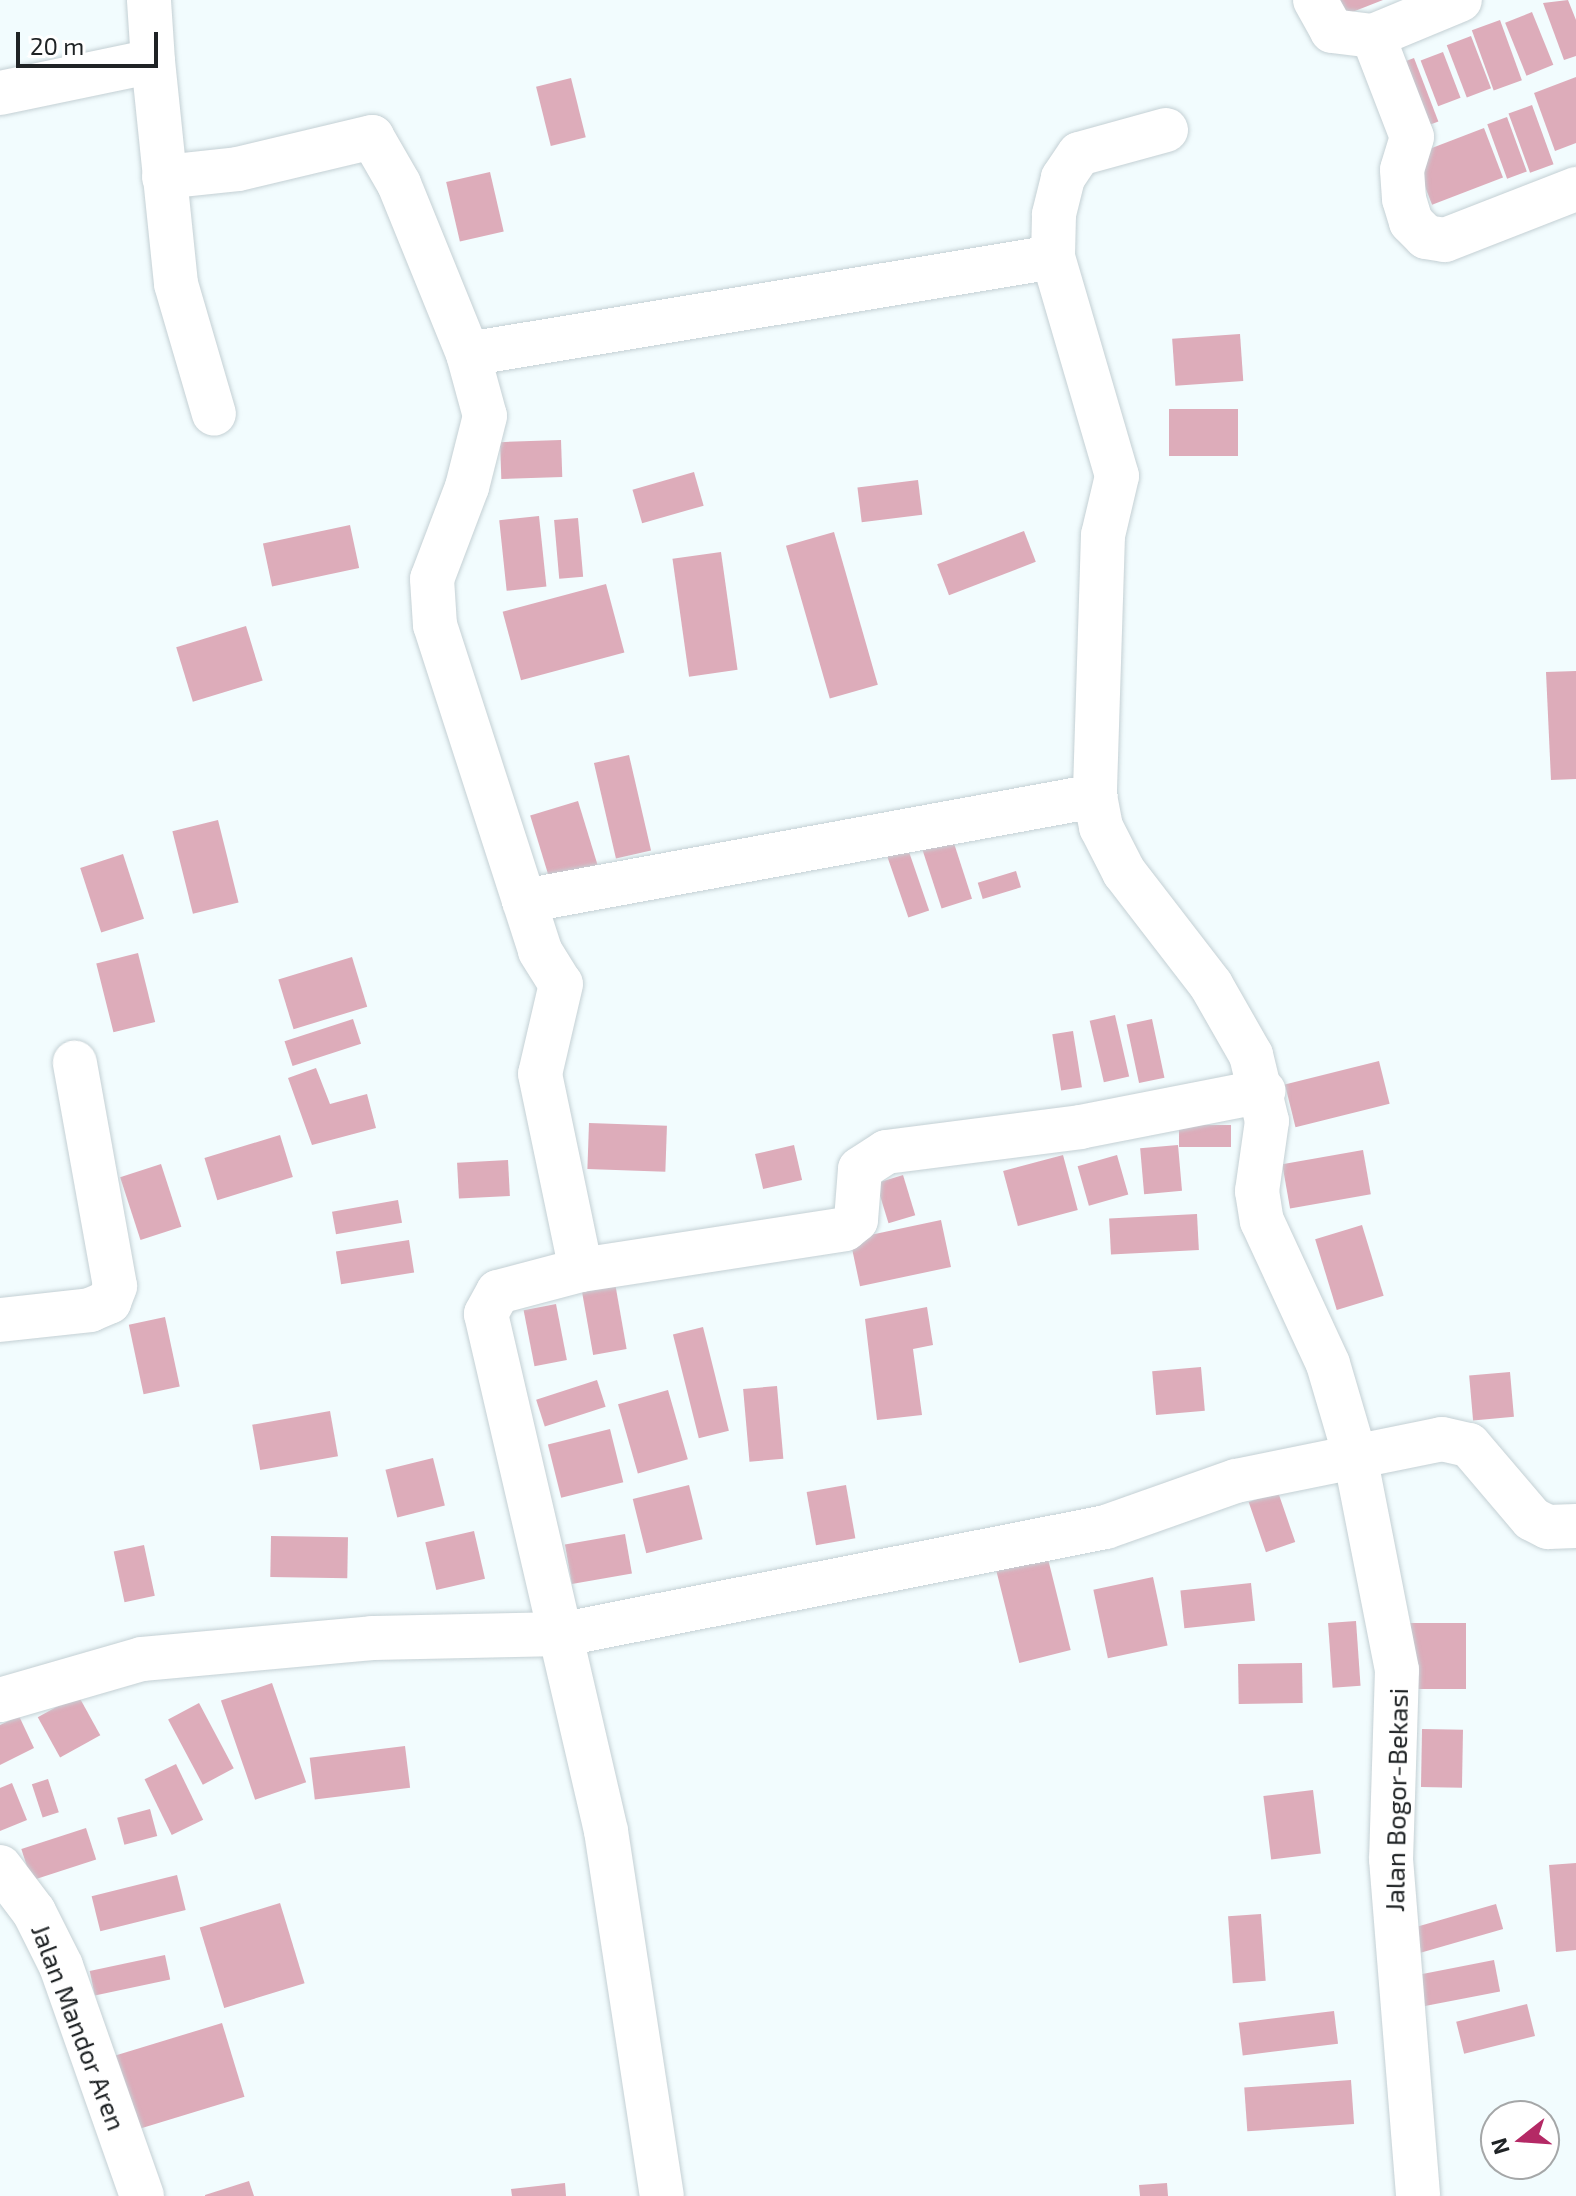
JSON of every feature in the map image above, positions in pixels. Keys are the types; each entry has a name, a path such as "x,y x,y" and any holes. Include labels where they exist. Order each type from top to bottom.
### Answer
{"street":[{"path":"149,0 176,284 214,414"},
{"path":"1315,0 1332,31 1373,36 1460,0"},
{"path":"1373,36 1412,137 1402,170 1404,199 1411,222 1426,237 1445,240 1576,189"},
{"path":"0,93 153,61"},
{"path":"468,354 1053,257 1063,178 1079,154 1166,130"},
{"path":"164,177 238,169 372,137 383,147 468,354 484,424 432,579 432,601 540,951 561,984 540,1074 581,1270"},
{"name":"Jalan Bogor-Bekasi","path":"1053,257 1117,476 1103,535 1095,796 1101,827 1124,872 1211,985 1251,1055 1263,1091 1262,1221 1328,1364 1355,1456 1397,1670 1391,1859 1418,2196"},
{"path":"524,901 1095,796"},
{"path":"0,1320 90,1310 109,1302 115,1286 75,1063"},
{"path":"662,2196 606,1831 564,1634 486,1314 498,1292 581,1270 845,1229 856,1220 860,1169 886,1152 1080,1127 1263,1091"},
{"path":"0,1700 142,1659 372,1638 564,1634 1106,1527 1236,1481 1454,1437 1469,1445 1532,1519 1548,1527 1576,1526"},
{"name":"Jalan Mandor Aren","path":"0,1867 34,1912 61,1966 142,2196"}],"building":[{"path":"1330,0 1383,0 1337,18"},
{"path":"1568,0 1576,20 1576,56 1564,60 1543,3"},
{"path":"1532,12 1553,65 1526,76 1505,23"},
{"path":"1500,20 1522,80 1494,90 1472,30"},
{"path":"1471,36 1491,88 1467,98 1447,45"},
{"path":"1443,52 1461,98 1438,106 1421,61"},
{"path":"1414,58 1438,121 1416,130 1392,67"},
{"path":"1576,77 1576,143 1555,151 1534,93"},
{"path":"571,78 586,137 551,146 536,87"},
{"path":"1532,105 1554,164 1530,173 1509,114"},
{"path":"1507,117 1527,172 1507,179 1487,124"},
{"path":"1484,128 1503,177 1432,205 1413,155"},
{"path":"490,172 504,231 460,242 446,182"},
{"path":"1240,334 1243,381 1175,386 1172,339"},
{"path":"1169,409 1238,409 1238,456 1169,456"},
{"path":"561,440 562,477 501,479 500,442"},
{"path":"694,472 704,506 642,523 632,490"},
{"path":"918,480 922,515 862,522 857,487"},
{"path":"539,516 546,587 507,591 499,520"},
{"path":"578,518 583,577 559,579 554,520"},
{"path":"350,525 359,568 272,587 263,544"},
{"path":"1024,531 1036,562 949,595 937,564"},
{"path":"834,532 878,685 830,699 786,546"},
{"path":"721,552 738,670 689,677 672,559"},
{"path":"606,584 624,653 521,680 503,612"},
{"path":"246,626 263,681 193,702 176,647"},
{"path":"1576,671 1576,779 1551,780 1546,672"},
{"path":"629,755 651,850 616,859 594,763"},
{"path":"578,801 598,865 550,880 530,816"},
{"path":"218,820 239,902 193,914 172,831"},
{"path":"951,834 972,899 942,909 921,844"},
{"path":"908,849 929,910 908,918 887,856"},
{"path":"123,854 144,919 101,933 80,868"},
{"path":"1016,871 1021,887 983,899 978,883"},
{"path":"138,953 155,1022 113,1032 96,963"},
{"path":"352,957 367,1007 294,1029 278,980"},
{"path":"1115,1015 1129,1076 1104,1082 1090,1021"},
{"path":"353,1019 361,1044 293,1066 285,1041"},
{"path":"1152,1019 1164,1078 1139,1083 1127,1024"},
{"path":"1073,1031 1082,1087 1061,1091 1052,1034"},
{"path":"1379,1061 1390,1104 1296,1127 1285,1084"},
{"path":"316,1068 330,1104 367,1094 376,1128 312,1145 288,1078"},
{"path":"589,1123 667,1126 665,1172 587,1169"},
{"path":"1179,1125 1231,1125 1231,1147 1179,1147"},
{"path":"280,1135 293,1177 217,1200 204,1158"},
{"path":"794,1145 802,1180 763,1189 755,1154"},
{"path":"1178,1145 1182,1191 1144,1194 1140,1148"},
{"path":"1363,1150 1371,1194 1290,1209 1282,1164"},
{"path":"1063,1155 1078,1210 1018,1226 1003,1171"},
{"path":"1117,1155 1128,1194 1089,1206 1078,1166"},
{"path":"508,1160 510,1196 459,1199 457,1163"},
{"path":"161,1164 181,1227 140,1240 120,1177"},
{"path":"903,1175 915,1215 889,1223 876,1183"},
{"path":"398,1200 402,1223 336,1234 332,1212"},
{"path":"1197,1214 1199,1250 1111,1255 1109,1219"},
{"path":"941,1220 951,1267 860,1286 850,1239"},
{"path":"1362,1225 1384,1296 1337,1310 1315,1239"},
{"path":"409,1240 414,1273 341,1284 336,1252"},
{"path":"615,1283 627,1349 593,1355 582,1289"},
{"path":"556,1304 567,1360 534,1366 524,1310"},
{"path":"927,1307 933,1345 913,1349 922,1415 877,1420 865,1319"},
{"path":"165,1317 180,1386 144,1394 129,1325"},
{"path":"703,1327 729,1431 699,1438 673,1334"},
{"path":"1201,1367 1205,1411 1156,1415 1152,1371"},
{"path":"1510,1372 1514,1417 1473,1420 1469,1376"},
{"path":"597,1380 606,1407 545,1426 536,1400"},
{"path":"777,1386 783,1459 749,1462 743,1389"},
{"path":"668,1390 688,1459 638,1474 618,1404"},
{"path":"330,1411 338,1456 260,1470 252,1425"},
{"path":"610,1429 623,1482 561,1498 548,1444"},
{"path":"433,1458 445,1506 397,1517 385,1470"},
{"path":"689,1485 703,1539 646,1553 633,1499"},
{"path":"846,1485 855,1538 816,1545 807,1492"},
{"path":"1278,1492 1295,1542 1266,1552 1249,1502"},
{"path":"474,1531 485,1579 436,1590 425,1542"},
{"path":"625,1534 632,1573 572,1584 565,1545"},
{"path":"271,1536 348,1537 347,1578 270,1577"},
{"path":"144,1545 155,1596 124,1602 114,1551"},
{"path":"1047,1555 1071,1650 1019,1663 996,1568"},
{"path":"1153,1577 1168,1645 1108,1658 1093,1590"},
{"path":"1251,1583 1255,1621 1184,1628 1180,1590"},
{"path":"1356,1621 1361,1686 1333,1688 1328,1623"},
{"path":"1410,1623 1466,1623 1466,1689 1410,1689"},
{"path":"1302,1663 1303,1703 1239,1704 1238,1664"},
{"path":"272,1683 306,1782 255,1800 221,1701"},
{"path":"78,1695 100,1735 60,1758 38,1717"},
{"path":"199,1703 234,1768 203,1785 168,1719"},
{"path":"19,1716 34,1748 0,1765 0,1725"},
{"path":"1422,1729 1463,1730 1462,1788 1421,1787"},
{"path":"405,1746 410,1788 315,1799 310,1758"},
{"path":"176,1764 203,1820 172,1835 145,1779"},
{"path":"48,1779 59,1812 43,1818 32,1784"},
{"path":"12,1783 27,1820 0,1831 0,1788"},
{"path":"1313,1790 1321,1854 1271,1860 1263,1796"},
{"path":"150,1809 157,1836 124,1845 117,1818"},
{"path":"86,1828 96,1859 32,1880 21,1849"},
{"path":"1576,1863 1576,1950 1556,1952 1549,1865"},
{"path":"177,1875 186,1910 100,1931 92,1896"},
{"path":"280,1903 305,1983 224,2008 200,1928"},
{"path":"1496,1904 1503,1929 1412,1955 1405,1930"},
{"path":"1261,1914 1266,1981 1233,1983 1228,1916"},
{"path":"165,1955 170,1979 95,1995 90,1971"},
{"path":"1494,1960 1500,1991 1407,2010 1401,1978"},
{"path":"1527,2004 1535,2036 1464,2054 1456,2022"},
{"path":"1334,2011 1338,2044 1243,2055 1239,2023"},
{"path":"222,2023 245,2097 130,2132 107,2058"},
{"path":"1351,2080 1354,2124 1247,2131 1244,2087"},
{"path":"249,2181 254,2196 205,2196 205,2195"},
{"path":"565,2183 566,2196 512,2196 511,2189"},
{"path":"1167,2183 1168,2196 1140,2196 1139,2185"}]}
